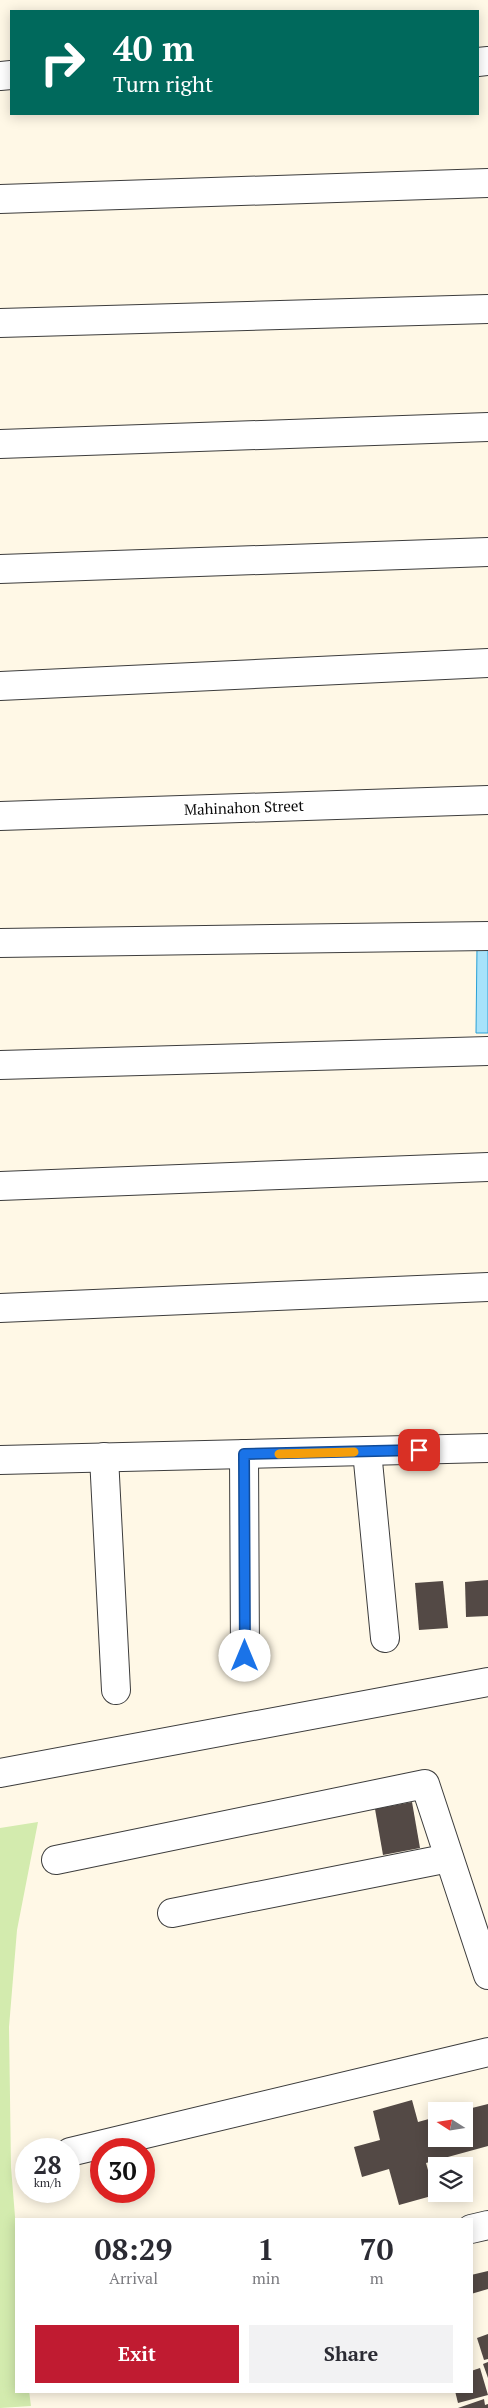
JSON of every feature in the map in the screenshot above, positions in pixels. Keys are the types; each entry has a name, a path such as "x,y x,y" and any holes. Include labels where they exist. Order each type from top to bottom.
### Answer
{"street":[{"path":"0,199 488,183"},
{"path":"0,323 488,308"},
{"path":"0,444 488,426"},
{"path":"0,569 488,552"},
{"path":"0,686 488,663"},
{"name":"Mahinahon Street","path":"0,816 488,800"},
{"path":"0,943 488,936"},
{"path":"0,1065 488,1051"},
{"path":"0,1186 488,1166"},
{"path":"0,1308 488,1287"},
{"path":"0,1460 488,1448"},
{"path":"367,1452 385,1638"},
{"path":"244,1454 245,1656"},
{"path":"104,1457 116,1690"},
{"path":"0,1773 488,1682"},
{"path":"56,1860 425,1784 488,1975"},
{"path":"172,1913 450,1858"},
{"path":"80,2150 488,2052"},
{"path":"473,2229 488,2225"}],"green space":[{"path":"38,1822 17,1930 9,2027 11,2167 15,2218 15,2393 29,2393 31,2406 0,2408 0,1828"}],"water":[{"path":"488,944 488,1033 476,1033 477,946"}],"building":[{"path":"488,1580 488,1616 466,1617 465,1582"},
{"path":"443,1581 448,1628 419,1630 415,1583"},
{"path":"412,1802 420,1848 383,1855 375,1809"},
{"path":"412,2100 418,2122 428,2119 428,2148 472,2148 473,2108 488,2104 488,2146 448,2157 428,2157 428,2162 426,2163 428,2170 428,2197 399,2205 389,2169 362,2177 354,2147 380,2140 373,2111"},
{"path":"488,2271 488,2289 473,2293 473,2275"},
{"path":"488,2334 488,2359 484,2360 477,2338"},
{"path":"488,2362 488,2378 483,2364"},
{"path":"480,2368 488,2395 458,2403 456,2393 473,2393 473,2370"},
{"path":"484,2399 485,2405 488,2404 488,2408 458,2408"}],"slow traffic":[{"path":"279,1454 354,1452"}],"route":[{"path":"245,1656 244,1454 419,1450"}]}
